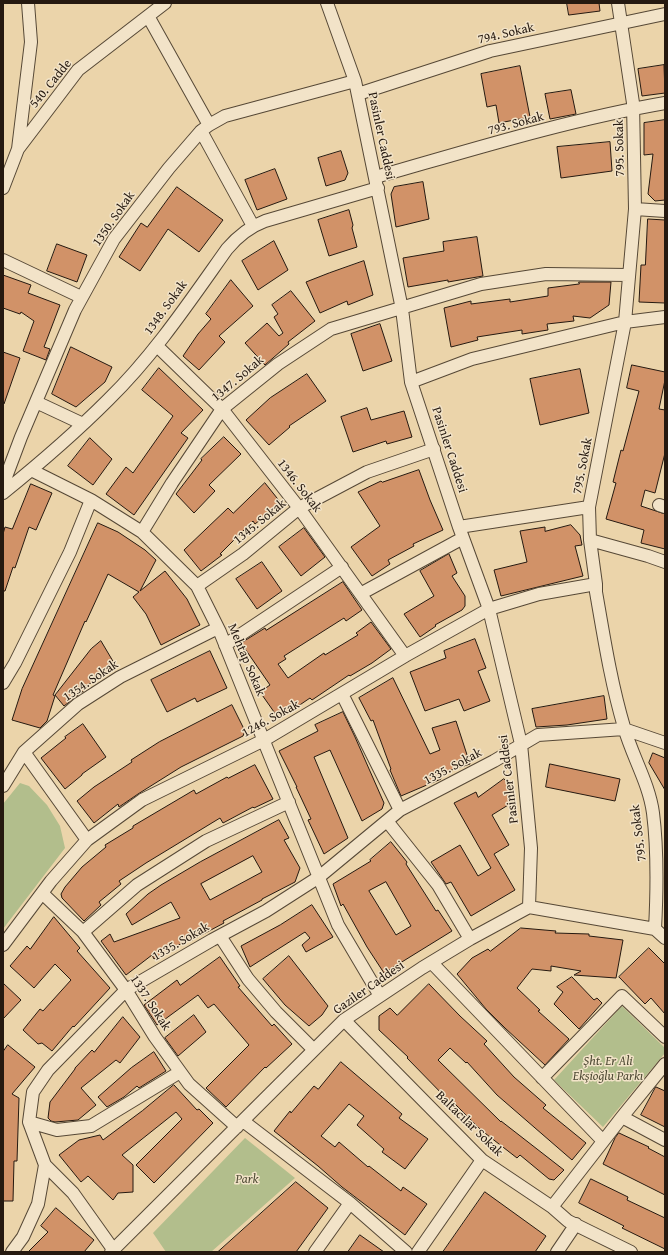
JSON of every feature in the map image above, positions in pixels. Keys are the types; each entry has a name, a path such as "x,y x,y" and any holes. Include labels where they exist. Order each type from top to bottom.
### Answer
{"street":[{"path":"18,149 31,42 28,3"},
{"name":"540. Cadde","path":"3,188 18,149 78,70 165,3"},
{"name":"Pasinler Caddesi","path":"327,3 355,81 358,94 402,309 411,382 461,533 489,609 522,744 531,848 529,907"},
{"name":"795. Sokak","path":"618,3 633,109 635,209 625,322 589,507 590,540 596,592 611,679 624,728 642,774 653,812 661,875 655,929"},
{"name":"794. Sokak","path":"358,94 490,51 665,14"},
{"path":"148,16 253,226"},
{"name":"1350. Sokak","path":"3,485 21,437 81,297 114,239 168,168 205,128 225,116 355,81"},
{"name":"793. Sokak","path":"377,183 520,137 633,109 665,103"},
{"name":"1348. Sokak","path":"3,493 109,400 157,346 236,238 253,226 265,221 377,183"},
{"path":"635,209 665,211"},
{"path":"3,260 81,297"},
{"name":"1347. Sokak","path":"142,532 172,483 222,410 278,364 331,329 402,309 481,284 546,274 629,275"},
{"path":"411,382 472,359 625,322 665,317"},
{"name":"1346. Sokak","path":"157,346 222,410 299,508 405,656"},
{"path":"36,402 83,424"},
{"name":"1345. Sokak","path":"196,586 243,554 299,508 367,472 434,449"},
{"name":"Mehtap Sokak","path":"31,470 90,500 142,532 196,586 218,628 338,925 380,996"},
{"path":"3,683 15,663 70,552 90,500"},
{"path":"362,594 461,533 589,507"},
{"path":"590,540 665,562"},
{"path":"225,645 342,567"},
{"name":"1246. Sokak","path":"3,945 42,893 87,840 142,800 264,740 405,656 489,609 539,594 596,584"},
{"name":"1354. Sokak","path":"3,786 24,752 78,704 120,677 218,628"},
{"path":"342,694 400,810"},
{"path":"624,728 665,743"},
{"name":"1335. Sokak","path":"113,1251 72,1193 45,1165 29,1122 33,1092 48,1070 126,990 266,911 319,877 400,810 494,761 538,735 624,728"},
{"path":"24,752 87,840"},
{"path":"84,932 136,885 206,841 289,802"},
{"path":"387,821 438,884 470,938"},
{"name":"1337. Sokak","path":"42,893 84,932 126,990 155,1037 189,1084 240,1124 350,1203 406,1252"},
{"path":"529,907 655,929 665,938"},
{"name":"Gaziler Caddesi","path":"113,1251 344,1020 470,938 529,907"},
{"path":"220,936 248,979 276,1012 314,1050"},
{"path":"432,962 603,1142"},
{"path":"542,1078 622,996 665,1037"},
{"name":"Baltacılar Sokak","path":"344,1020 482,1160 552,1207 568,1221 631,1252"},
{"path":"552,1207 622,1116 665,1064"},
{"path":"29,1122 57,1130 91,1126 180,1072"},
{"path":"622,1116 665,1140"},
{"path":"418,1252 482,1160"},
{"path":"12,1252 23,1237 38,1204 45,1165"},
{"path":"315,1252 350,1203"},
{"path":"557,1252 576,1224"}],"green space":[{"path":"20,783 29,786 47,805 60,826 65,848 3,929 3,804"},
{"name":"Şht. Er Ali Ekşioğlu Parkı","path":"622,1006 665,1048 665,1053 603,1127 554,1080"},
{"name":"Park","path":"245,1138 295,1178 211,1252 166,1252 153,1233"}],"building":[{"path":"567,3 599,3 600,11 569,15"},
{"path":"664,65 665,93 642,96 638,69"},
{"path":"520,66 530,117 499,123 496,105 487,107 481,74"},
{"path":"571,90 576,114 550,119 545,94"},
{"path":"665,120 665,200 655,201 648,194 653,154 644,155 644,123"},
{"path":"610,142 612,171 561,178 557,147"},
{"path":"341,151 348,173 345,180 326,186 318,158"},
{"path":"275,169 287,199 257,210 245,180"},
{"path":"423,182 429,219 396,227 391,194 394,187"},
{"path":"177,187 223,220 199,252 168,229 140,271 119,257 141,223 147,227"},
{"path":"349,210 357,247 329,256 318,220"},
{"path":"648,219 665,220 665,303 639,302 641,265 645,265"},
{"path":"477,237 483,276 408,287 403,258 444,251 443,242"},
{"path":"274,241 288,270 258,290 242,261"},
{"path":"57,244 87,255 77,282 47,271"},
{"path":"364,261 373,295 348,305 347,301 320,313 306,282"},
{"path":"3,275 31,285 28,293 60,305 44,347 50,349 46,360 23,351 34,321 21,312 20,314 3,308"},
{"path":"231,280 253,306 219,336 225,342 199,370 183,356 198,334 211,319 206,314"},
{"path":"579,282 611,282 609,305 590,318 573,316 574,321 547,324 548,330 522,334 522,330 477,337 478,340 451,347 444,308 471,301 471,304 510,299 510,302 548,296 548,288 579,284"},
{"path":"291,291 315,321 288,342 289,344 265,365 245,343 267,323 279,336 283,333 274,317 278,314 272,305"},
{"path":"380,324 392,361 363,371 351,334"},
{"path":"71,347 112,367 105,382 76,407 52,394"},
{"path":"3,352 20,358 4,404 3,404"},
{"path":"632,365 665,372 665,380 659,409 665,410 665,453 655,493 645,490 641,506 665,514 665,549 641,543 644,530 606,519 616,483 613,482 621,450 623,451 639,391 627,388"},
{"path":"159,368 203,410 181,433 188,438 134,515 106,494 126,467 133,473 173,416 142,390"},
{"path":"580,369 589,413 540,425 530,379"},
{"path":"307,374 326,401 289,426 290,427 269,445 246,420 270,398"},
{"path":"367,408 371,420 404,411 412,437 387,444 386,441 353,452 341,417"},
{"path":"224,437 241,454 209,485 215,491 194,513 176,494 202,460 201,459"},
{"path":"90,438 112,459 93,485 68,466"},
{"path":"419,470 443,530 413,544 414,546 388,560 390,564 372,576 351,547 380,526 358,492 381,481 382,482"},
{"path":"265,483 281,503 255,524 253,521 220,554 222,555 201,571 184,550 228,508 233,513"},
{"path":"31,484 52,493 36,530 29,527 15,568 13,567 5,591 3,591 3,534 5,527 12,529"},
{"path":"98,523 118,532 145,550 156,560 140,591 165,571 187,599 200,625 161,645 146,614 133,597 139,592 108,574 86,622 85,621 53,695 55,696 47,721 40,728 12,720 22,689"},
{"path":"571,525 580,535 582,545 575,546 583,576 501,596 494,570 527,562 520,531 545,527 545,531"},
{"path":"304,528 325,557 301,576 279,547"},
{"path":"449,554 457,573 452,576 465,596 465,606 462,610 435,625 436,626 420,637 404,614 434,596 420,571"},
{"path":"262,562 282,591 257,609 236,579"},
{"path":"343,582 362,610 346,621 344,618 284,656 286,659 278,664 288,678 324,653 325,655 358,635 356,633 371,622 391,649 372,663 350,676 349,675 312,700 310,698 279,719 260,692 270,685 241,643 265,628 266,630"},
{"path":"475,639 486,668 478,671 490,701 464,711 459,699 425,711 410,672 446,658 444,651"},
{"path":"101,641 117,668 84,687 86,689 64,706 55,695 91,649"},
{"path":"210,651 227,688 197,702 195,698 167,712 151,680"},
{"path":"393,678 430,754 440,750 432,728 456,721 470,764 439,774 441,779 401,796 390,770 391,769 373,720 371,721 359,698"},
{"path":"604,696 607,719 567,725 536,727 532,709"},
{"path":"232,705 245,731 243,736 181,767 119,807 118,804 94,823 77,801 94,787 132,762 131,760 159,742"},
{"path":"343,712 384,803 382,809 362,821 330,750 314,757 348,838 324,854 308,820 311,819 279,751 318,731 315,725"},
{"path":"83,724 106,757 82,774 65,789 41,758 66,738 65,737"},
{"path":"653,753 665,758 665,790 649,763"},
{"path":"550,764 620,779 615,801 546,787"},
{"path":"255,765 273,799 254,808 253,807 223,823 220,818 146,863 119,881 121,884 99,902 101,905 84,921 62,898 61,894 65,887 82,867 106,847 105,845 133,828 133,826 194,790 196,794 227,777 228,778"},
{"path":"504,779 509,783 513,802 492,815 509,845 494,854 515,890 471,916 451,882 446,884 431,862 460,845 478,876 491,868 454,803 476,792 478,797"},
{"path":"279,820 289,838 284,840 300,868 295,882 262,899 223,921 224,923 192,940 191,938 154,959 152,955 126,975 101,941 110,934 114,942 180,918 171,902 132,925 126,914 148,894 200,862","holes":["253,856 262,872 210,900 201,884"]},
{"path":"391,842 407,862 406,864 436,911 438,910 452,931 384,973 367,947 343,904 341,906 333,884 371,861 370,860","holes":["386,882 411,926 396,935 369,891"]},
{"path":"312,905 333,937 306,952 302,945 310,938 305,932 250,967 241,946 280,925"},
{"path":"54,917 80,948 77,951 110,988 74,1027 73,1026 52,1051 42,1043 38,1044 23,1030 40,1009 43,1011 71,980 55,964 34,988 10,966 27,946 30,949"},
{"path":"521,928 556,931 555,933 589,934 589,936 623,940 616,978 574,975 581,971 551,966 551,971 532,969 517,988 540,1010 538,1011 569,1039 545,1065 486,1009 457,974 472,958 488,949 490,951"},
{"path":"649,948 665,964 665,1014 651,998 645,1004 619,977"},
{"path":"289,956 328,1006 322,1015 309,1026 285,1005 263,979"},
{"path":"220,957 240,986 238,987 272,1026 274,1024 292,1044 266,1068 265,1067 226,1107 206,1088 249,1045 214,1004 208,1008 198,995 157,1025 144,1005 177,980 180,985"},
{"path":"572,977 594,1000 597,998 602,1003 579,1029 554,1004 563,992 557,987"},
{"path":"3,983 21,1000 3,1019"},
{"path":"429,984 487,1041 484,1044 514,1077 546,1105 543,1108 586,1143 572,1160 497,1095 467,1062 466,1063 450,1048 438,1060 501,1122 564,1170 554,1180 549,1179 520,1155 517,1158 481,1130 452,1101 450,1102 407,1058 408,1057 379,1030 379,1016 390,1008 397,1015"},
{"path":"194,1015 206,1032 178,1056 165,1038"},
{"path":"123,1017 140,1037 120,1063 116,1060 81,1088 96,1105 78,1120 51,1121 48,1118 50,1102 75,1068 92,1050 94,1052"},
{"path":"8,1045 35,1067 12,1094 19,1098 17,1161 14,1161 13,1201 3,1201 3,1052"},
{"path":"154,1052 166,1071 139,1088 137,1086 124,1097 107,1107 98,1097 131,1068"},
{"path":"341,1062 402,1114 399,1118 428,1139 405,1169 382,1152 384,1149 357,1125 364,1116 349,1104 321,1136 335,1147 339,1142 368,1167 369,1166 401,1191 403,1187 427,1204 405,1235 342,1187 274,1131 290,1111 291,1113 314,1086 318,1089"},
{"path":"174,1085 197,1110 199,1109 213,1123 154,1183 136,1165 182,1119 176,1112 122,1155 133,1165 133,1192 118,1193 113,1200 88,1176 81,1182 59,1155 79,1140 100,1135 103,1140"},
{"path":"656,1087 665,1091 665,1127 641,1115"},
{"path":"619,1133 649,1147 648,1148 665,1157 665,1195 603,1164 615,1138"},
{"path":"591,1179 628,1197 627,1200 665,1218 665,1249 622,1228 624,1226 579,1203"},
{"path":"296,1182 328,1208 296,1252 218,1252"},
{"path":"485,1192 546,1236 535,1252 443,1252"},
{"path":"56,1208 94,1240 84,1252 28,1252 48,1232 41,1226"},
{"path":"360,1235 384,1252 348,1252"}]}
